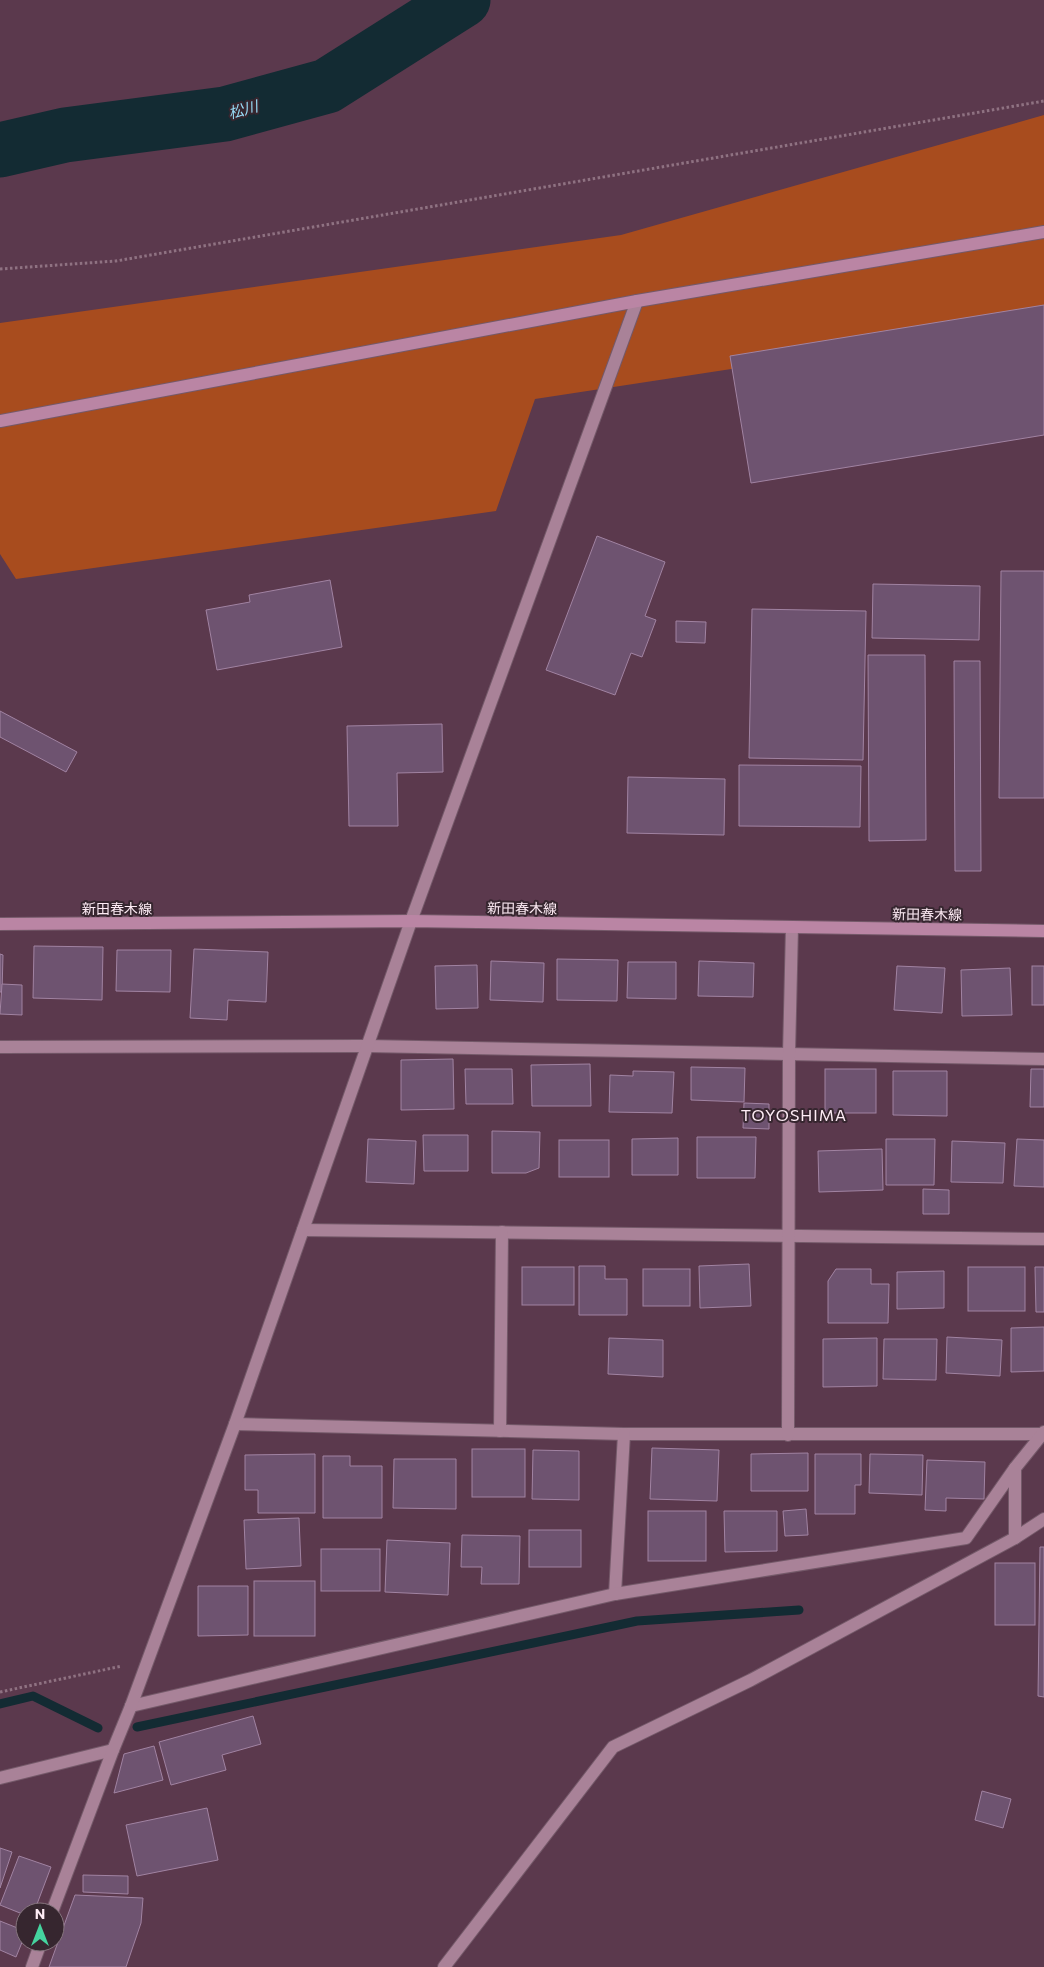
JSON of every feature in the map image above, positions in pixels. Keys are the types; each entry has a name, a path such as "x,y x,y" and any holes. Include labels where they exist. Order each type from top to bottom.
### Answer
{"street":[{"path":"0,421 637,302 1044,232"},
{"path":"56,1902 131,1706 235,1424 411,921 637,302"},
{"name":"新田春木線","path":"0,924 411,921 1044,931"},
{"path":"788,1435 789,1054 792,927"},
{"path":"0,1047 367,1046 1044,1059"},
{"path":"303,1230 1044,1239"},
{"path":"500,1431 502,1232"},
{"path":"235,1424 624,1434 1043,1433"},
{"path":"131,1706 615,1594 966,1538 1015,1468 1043,1433"},
{"path":"615,1594 624,1434"},
{"path":"1015,1468 1015,1538"},
{"path":"444,1967 613,1747 751,1680 1015,1538 1044,1518"},
{"path":"0,1778 113,1750"},
{"path":"32,1967 37,1952"}],"path":[{"path":"0,269 116,261 1044,101"},
{"path":"0,1692 148,1660"}],"shaded area":[{"path":"1044,115 1044,321 535,399 496,511 16,579 0,554 0,323 621,235"}],"building":[{"path":"1044,305 1044,435 751,483 730,356"},
{"path":"597,536 665,562 645,616 656,620 642,657 631,653 615,695 546,670"},
{"path":"1001,571 1044,571 1044,798 999,798"},
{"path":"330,580 342,647 217,670 206,610 250,602 249,595"},
{"path":"873,584 980,586 979,640 872,638"},
{"path":"752,609 866,611 863,760 749,758"},
{"path":"676,621 706,622 705,643 676,642"},
{"path":"868,655 925,655 926,840 869,841"},
{"path":"954,661 980,661 981,871 955,871"},
{"path":"0,711 77,752 66,772 0,737"},
{"path":"442,724 443,772 397,773 398,826 349,826 347,726"},
{"path":"739,765 861,766 860,827 739,826"},
{"path":"628,777 725,779 724,835 627,833"},
{"path":"34,946 103,947 102,1000 33,998"},
{"path":"194,949 268,952 266,1002 228,1000 227,1020 190,1018"},
{"path":"117,950 171,950 170,992 116,991"},
{"path":"0,954 3,955 2,992 0,992"},
{"path":"557,959 618,960 617,1001 557,1000"},
{"path":"491,961 544,963 543,1002 490,1000"},
{"path":"699,961 754,963 753,997 698,996"},
{"path":"628,962 676,962 676,999 627,998"},
{"path":"477,965 478,1008 436,1009 435,966"},
{"path":"897,966 945,968 942,1013 894,1010"},
{"path":"1032,966 1044,966 1044,1005 1032,1005"},
{"path":"1010,968 1012,1015 962,1016 961,970"},
{"path":"2,984 22,985 22,1015 0,1014"},
{"path":"453,1059 454,1109 401,1110 401,1060"},
{"path":"590,1064 591,1106 532,1106 531,1065"},
{"path":"691,1067 745,1068 744,1102 691,1100"},
{"path":"465,1069 512,1069 513,1104 466,1104"},
{"path":"825,1069 876,1069 876,1113 825,1113"},
{"path":"1031,1069 1044,1069 1044,1107 1030,1107"},
{"path":"633,1071 674,1072 672,1113 609,1112 610,1075 633,1076"},
{"path":"893,1071 947,1071 947,1116 893,1115"},
{"path":"744,1103 769,1104 769,1129 743,1128"},
{"path":"492,1131 540,1132 539,1168 526,1173 492,1173"},
{"path":"423,1135 468,1135 468,1171 424,1171"},
{"path":"697,1137 756,1137 755,1178 697,1178"},
{"path":"678,1138 678,1175 632,1175 632,1139"},
{"path":"368,1139 416,1141 414,1184 366,1182"},
{"path":"886,1139 935,1139 934,1185 886,1185"},
{"path":"1017,1139 1044,1140 1044,1187 1014,1186"},
{"path":"559,1140 609,1140 609,1177 559,1177"},
{"path":"952,1141 1005,1143 1003,1183 951,1182"},
{"path":"882,1149 883,1190 819,1192 818,1151"},
{"path":"923,1189 949,1190 949,1214 923,1214"},
{"path":"749,1264 751,1306 700,1308 699,1266"},
{"path":"579,1266 605,1266 605,1279 627,1279 627,1315 579,1315"},
{"path":"522,1267 574,1267 574,1305 522,1305"},
{"path":"968,1267 1025,1267 1025,1311 968,1311"},
{"path":"1035,1267 1044,1267 1044,1312 1036,1312"},
{"path":"643,1269 690,1269 690,1306 643,1306"},
{"path":"836,1269 871,1269 871,1284 889,1284 888,1323 828,1323 828,1281"},
{"path":"944,1271 944,1308 897,1309 897,1272"},
{"path":"1044,1327 1044,1371 1011,1372 1011,1328"},
{"path":"947,1337 1002,1340 1000,1376 946,1373"},
{"path":"609,1338 663,1340 663,1377 608,1374"},
{"path":"877,1338 877,1386 823,1387 823,1339"},
{"path":"884,1339 937,1339 936,1380 883,1379"},
{"path":"652,1448 719,1450 717,1501 650,1499"},
{"path":"472,1449 525,1449 525,1497 472,1497"},
{"path":"533,1450 579,1451 579,1500 532,1499"},
{"path":"808,1453 808,1491 751,1491 751,1454"},
{"path":"315,1454 315,1513 258,1513 258,1490 245,1490 245,1455"},
{"path":"815,1454 861,1454 861,1485 855,1485 855,1514 815,1514"},
{"path":"870,1454 923,1455 922,1495 869,1493"},
{"path":"323,1456 350,1456 350,1466 382,1466 382,1518 323,1518"},
{"path":"394,1459 456,1459 456,1509 393,1508"},
{"path":"927,1460 985,1462 984,1499 946,1498 946,1511 925,1510"},
{"path":"806,1509 808,1535 785,1536 783,1511"},
{"path":"648,1511 706,1511 706,1561 648,1561"},
{"path":"724,1511 777,1511 777,1551 725,1552"},
{"path":"299,1518 301,1566 246,1569 244,1520"},
{"path":"529,1530 581,1530 581,1567 529,1567"},
{"path":"462,1535 520,1536 519,1584 481,1584 482,1567 461,1567"},
{"path":"387,1540 450,1543 448,1595 385,1592"},
{"path":"1040,1547 1044,1547 1044,1697 1038,1696"},
{"path":"321,1549 380,1549 380,1591 321,1591"},
{"path":"995,1563 1035,1563 1035,1625 995,1625"},
{"path":"254,1581 315,1581 315,1636 254,1636"},
{"path":"198,1586 248,1586 248,1635 198,1636"},
{"path":"253,1716 261,1744 222,1755 226,1770 171,1785 159,1742"},
{"path":"154,1746 163,1780 114,1793 124,1754"},
{"path":"982,1791 1011,1799 1003,1828 975,1820"},
{"path":"207,1808 218,1860 137,1876 126,1825"},
{"path":"0,1848 12,1852 0,1888"},
{"path":"19,1856 51,1867 38,1902 15,1902 15,1911 0,1905"},
{"path":"83,1875 128,1876 128,1894 83,1892"},
{"path":"75,1895 143,1898 141,1923 126,1967 49,1967 54,1952 65,1952 65,1923"},
{"path":"0,1921 15,1927 15,1952 18,1952 16,1957 0,1950"}],"waterway":[{"name":"松川","path":"0,150 65,135 225,114 327,86 463,0"},
{"path":"137,1727 637,1621 799,1610"},
{"path":"0,1704 33,1696 98,1728"}],"district":[{"name":"TOYOSHIMA","path":"794,1114"}]}
